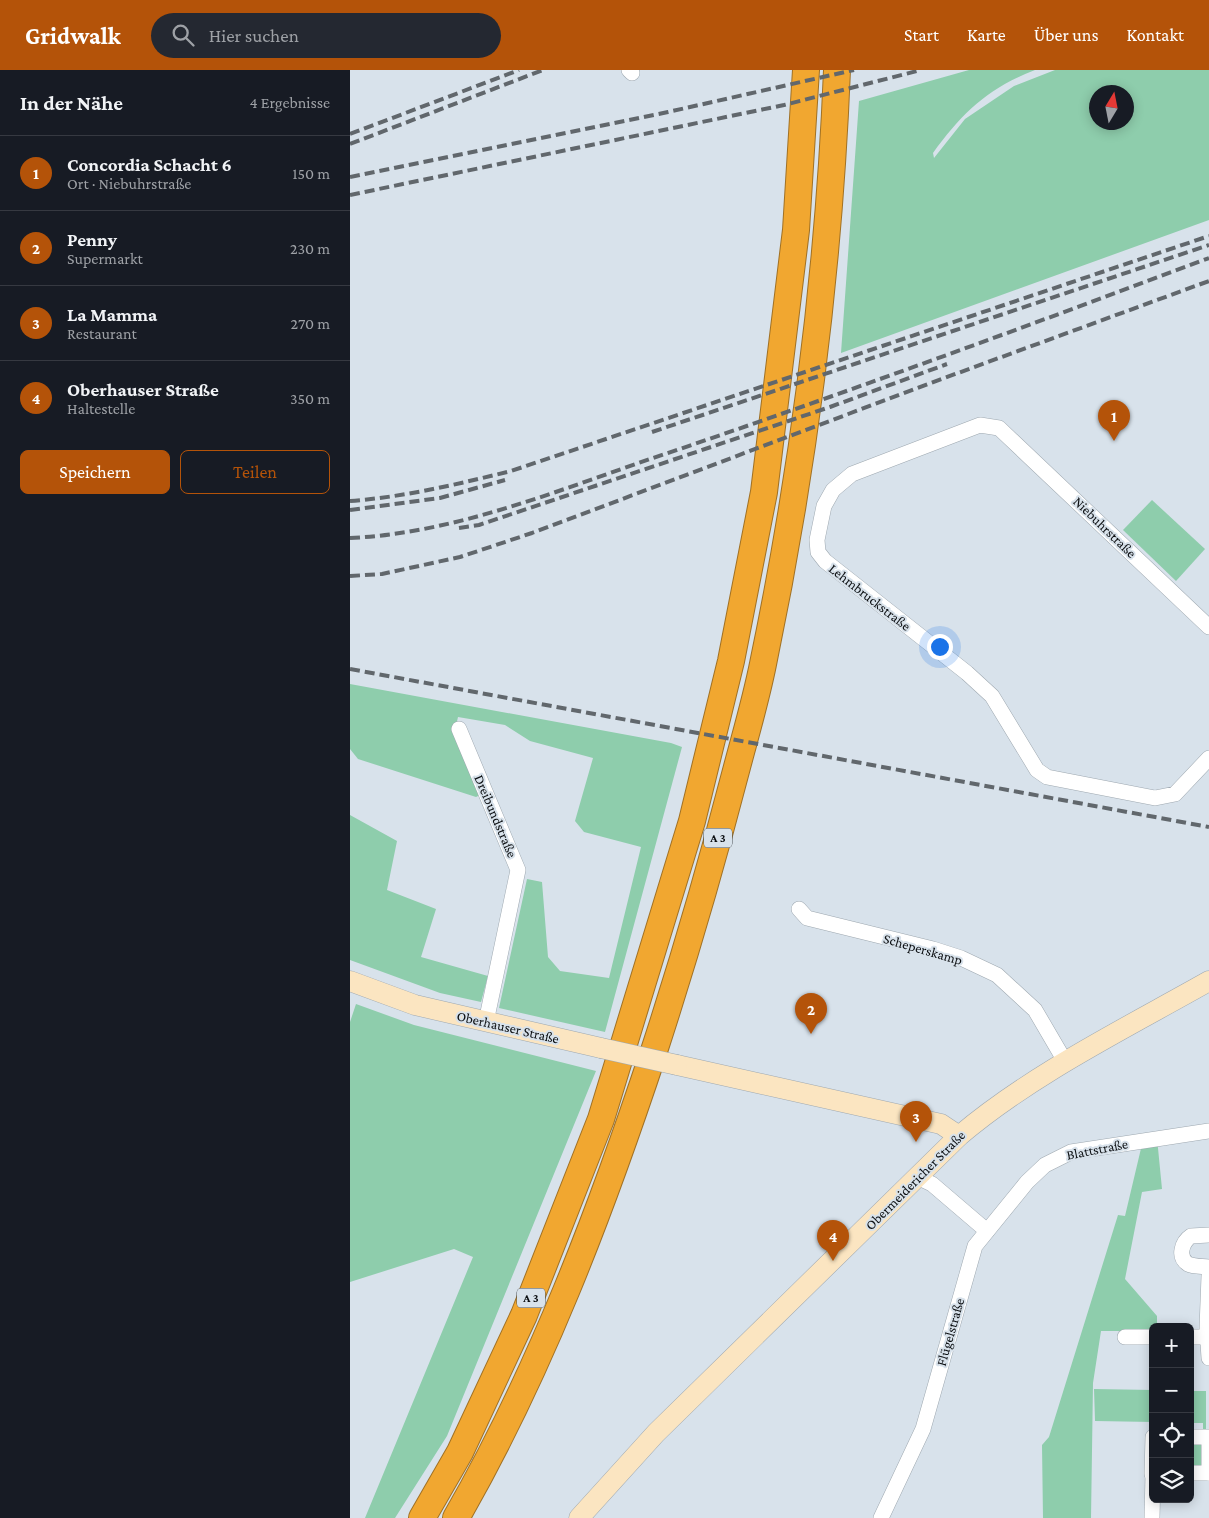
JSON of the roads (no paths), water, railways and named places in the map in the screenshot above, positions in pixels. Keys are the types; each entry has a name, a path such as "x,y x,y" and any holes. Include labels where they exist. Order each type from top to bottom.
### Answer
{"highway":[{"name":"A 3","path":"422,1518 460,1452 524,1315 601,1119 692,821 731,660 764,492 796,230 806,70"},
{"name":"A 3","path":"456,1518 485,1468 549,1330 625,1139 696,922 762,668 795,497 812,368 826,235 837,70"}],"main road":[{"name":"Oberhauser Straße","path":"350,981 416,1005 940,1124 959,1136"},
{"name":"Obermeidericher Straße","path":"578,1518 656,1433 959,1136 989,1111 1066,1063 1209,981"}],"street":[{"name":"Lehmbruckstraße","path":"999,428 980,425 852,474 833,490 824,506 816,540 818,552 825,562 967,673 992,696 1037,770 1047,777 1155,798 1175,794 1209,758"},
{"name":"Niebuhrstraße","path":"999,428 1209,627"},
{"name":"Dreibundstraße","path":"460,728 518,870 486,1022"},
{"name":"Scheperskamp","path":"799,909 807,918 933,949 961,958 997,975 1035,1010 1066,1063"},
{"name":"Blattstraße","path":"988,1231 1026,1182 1045,1165 1058,1158 1084,1149 1209,1131"},
{"path":"917,1178 932,1184 988,1231"},
{"name":"Flügelstraße","path":"881,1518 923,1429 974,1250 988,1231"},
{"path":"1209,1235 1191,1236 1183,1243 1182,1251 1185,1260 1190,1264 1209,1267"},
{"path":"1209,1276 1209,1358"},
{"path":"1125,1336 1149,1337"},
{"path":"1194,1337 1209,1338"},
{"path":"1194,1437 1209,1438 1209,1473 1194,1473"},
{"path":"1152,1503 1152,1518"}],"railway":[{"path":"350,134 519,70"},
{"path":"350,144 543,70"},
{"path":"350,177 668,112 854,70"},
{"path":"350,195 784,105 921,70"},
{"path":"350,501 411,493 511,471 1209,236"},
{"path":"652,432 1209,245"},
{"path":"350,538 431,528 510,507 870,383 1209,258"},
{"path":"350,576 382,574 460,557 532,533 1209,281"},
{"path":"459,528 479,525 830,407 947,364"},
{"path":"350,510 440,498 505,480"},
{"path":"350,669 1209,827"}],"place":[{"name":"Concordia Schacht 6","path":"1114,441"},
{"name":"Penny","path":"811,1034"},
{"name":"La Mamma","path":"916,1142"},
{"name":"Oberhauser Straße","path":"833,1261"}]}
